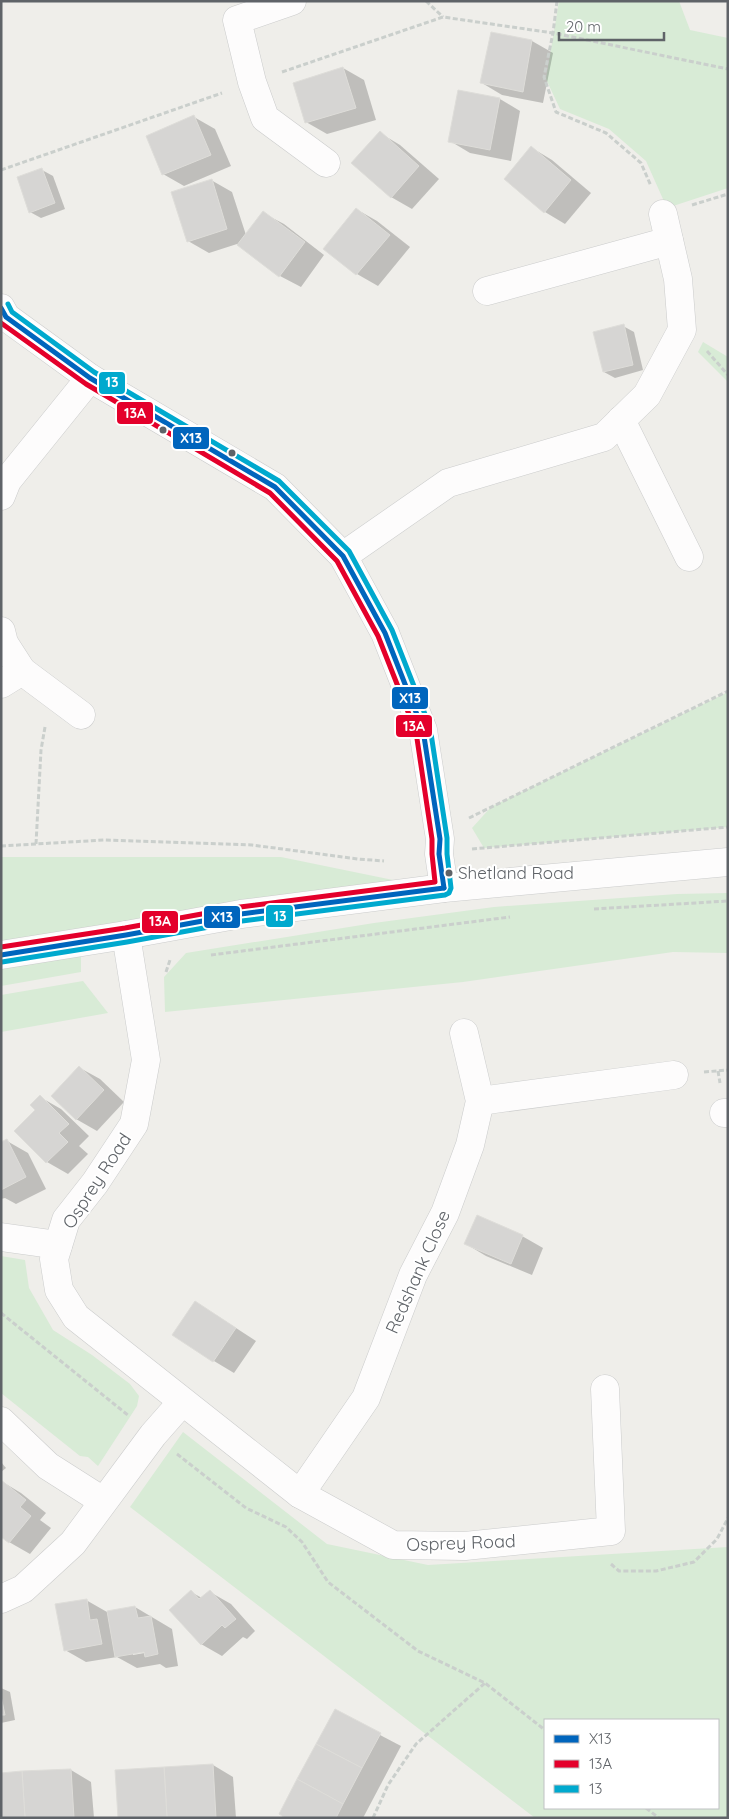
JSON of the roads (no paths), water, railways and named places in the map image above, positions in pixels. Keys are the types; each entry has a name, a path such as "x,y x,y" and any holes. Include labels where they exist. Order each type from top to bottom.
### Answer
{"street":[{"path":"292,1 237,20 252,82 265,118 326,163"},
{"path":"343,556 448,483 604,437 647,395 682,330 678,279 663,214"},
{"path":"488,291 669,241"},
{"path":"1,308 6,317 90,378 275,487 343,556 385,633 424,730 440,839 439,854 444,888"},
{"path":"1,496 7,481 90,378"},
{"path":"621,420 689,557"},
{"path":"1,631 12,677 51,692 82,715"},
{"path":"1,955 126,936 241,914 444,888 728,862"},
{"name":"Osprey Road","path":"126,936 146,1060 134,1124 95,1183 66,1220 54,1259 59,1290 76,1317 300,1494 393,1544 465,1546 611,1531 605,1389"},
{"name":"Redshank Close","path":"300,1494 366,1398 413,1275 445,1213 470,1145 480,1101 464,1034"},
{"path":"480,1101 674,1075"},
{"path":"1,1237 58,1245"},
{"path":"1,1600 23,1589 73,1543 152,1435 182,1402"},
{"path":"1,1420 48,1466 103,1501"}],"place":[{"name":"Shetland Road","path":"449,873"}]}
